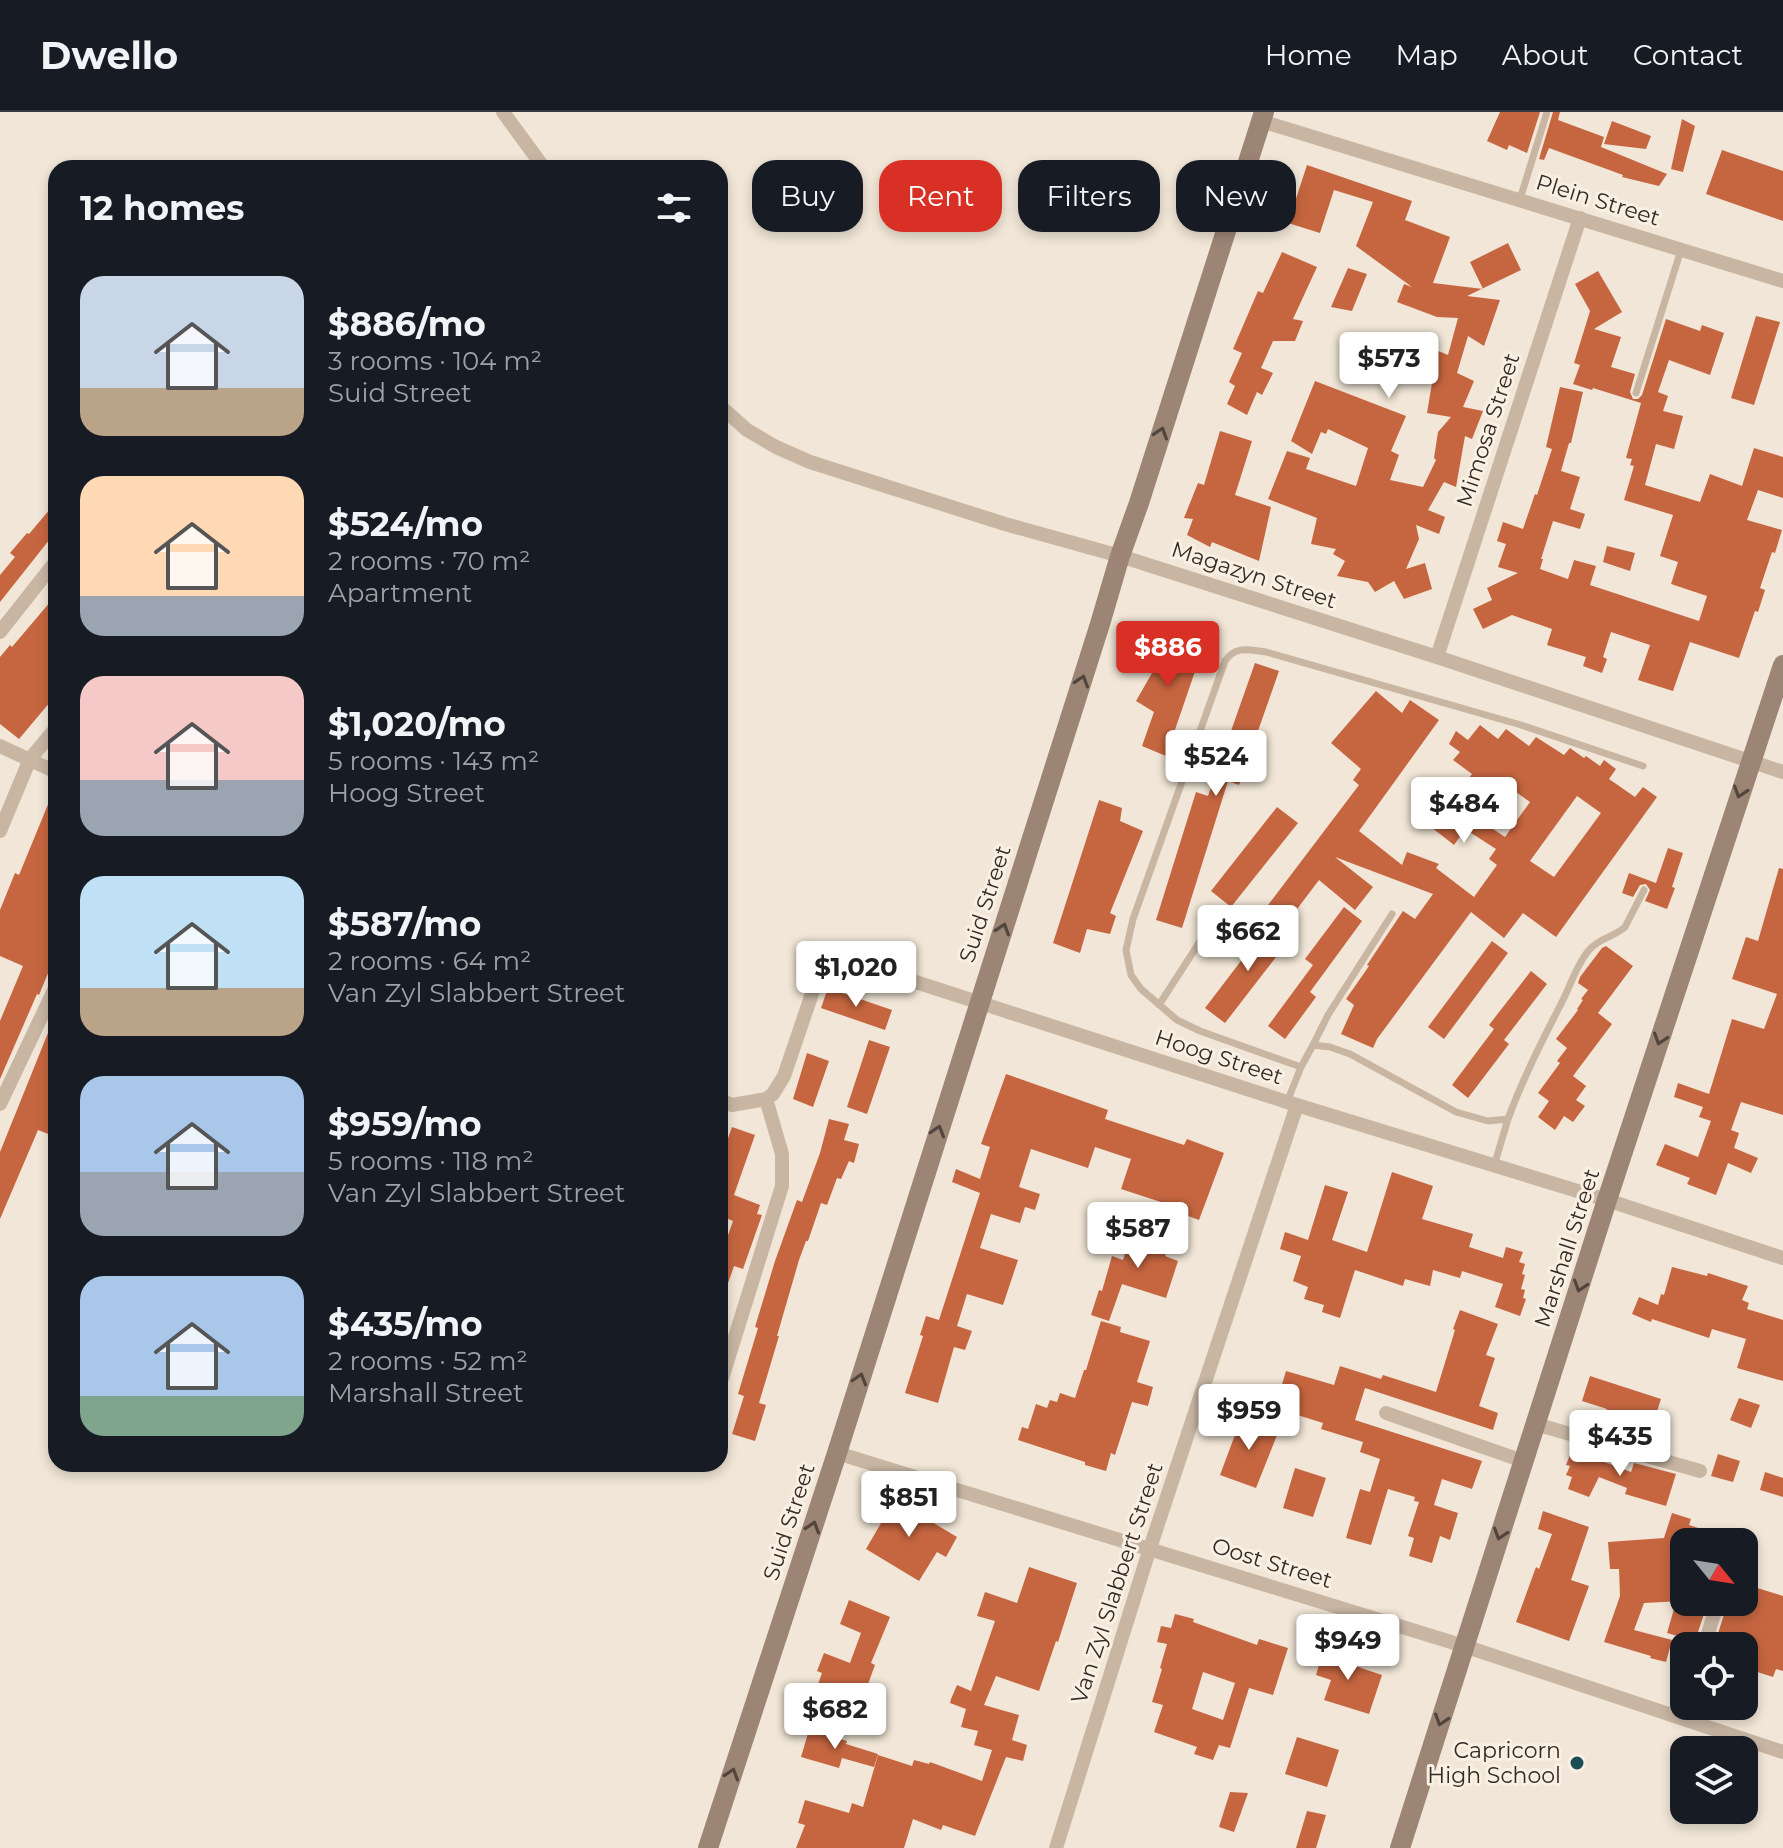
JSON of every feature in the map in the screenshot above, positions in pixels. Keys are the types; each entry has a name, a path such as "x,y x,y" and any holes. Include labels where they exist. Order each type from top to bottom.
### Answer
{"street":[{"path":"503,112 538,160"},
{"name":"Plein Street","path":"1263,116 1783,281"},
{"name":"Suid Street","path":"708,1848 1263,116"},
{"name":"Mimosa Street","path":"1437,657 1580,218"},
{"name":"Magazyn Street","path":"728,413 747,430 810,462 1005,524 1120,556 1783,772"},
{"path":"0,632 48,571"},
{"name":"Marshall Street","path":"1400,1848 1607,1200 1783,665"},
{"path":"0,831 30,759 48,738"},
{"path":"0,746 48,768"},
{"name":"Hoog Street","path":"766,1099 773,1094 784,1076 817,979 832,965 857,963 1783,1258"},
{"path":"0,1104 48,1003"},
{"path":"728,1103 766,1099 782,1154 782,1186 728,1359"},
{"name":"Van Zyl Slabbert Street","path":"1056,1848 1292,1104"},
{"path":"1386,1413 1523,1461"},
{"path":"1535,1424 1700,1471"},
{"name":"Oost Street","path":"837,1453 1670,1708"},
{"name":"Oost Street","path":"1702,1720 1783,1752"}],"lane":[{"path":"1520,199 1547,112"},
{"path":"1636,393 1681,250"},
{"path":"1301,1067 1177,1020 1141,989 1131,975 1126,950 1133,919 1225,661 1234,651 1248,649 1266,652 1521,725 1643,766"},
{"path":"1494,1166 1508,1119 1533,1060 1583,959 1595,944 1625,927 1644,890"},
{"path":"1292,1104 1301,1067 1328,1015 1392,914"},
{"path":"1159,1005 1217,915"},
{"path":"1313,1045 1350,1054 1456,1112 1488,1121 1508,1119"}],"building":[{"path":"1500,112 1540,112 1527,153 1509,145 1507,150 1487,141"},
{"path":"1553,112 1560,112 1558,120 1604,137 1601,147 1667,174 1659,186 1622,177 1549,148 1544,160 1539,159"},
{"path":"1682,119 1695,126 1683,172 1671,169"},
{"path":"1612,121 1651,136 1646,149 1604,144"},
{"path":"1722,150 1783,171 1783,221 1706,194"},
{"path":"1307,165 1412,201 1405,220 1450,237 1433,283 1482,289 1467,296 1500,300 1484,346 1468,336 1457,373 1474,381 1463,407 1483,411 1472,439 1465,436 1456,487 1444,482 1428,510 1445,517 1439,534 1416,525 1419,539 1406,569 1425,563 1432,589 1404,599 1394,581 1375,592 1368,582 1337,576 1345,561 1333,554 1336,549 1311,544 1317,518 1268,499 1287,451 1310,458 1306,469 1356,486 1368,448 1328,429 1326,434 1321,432 1312,454 1291,441 1315,381 1406,416 1391,451 1399,455 1390,480 1423,487 1436,460 1438,432 1451,417 1427,413 1433,377 1424,372 1431,348 1448,355 1458,318 1437,317 1397,302 1404,284 1412,287 1356,246 1373,202 1334,190 1320,233 1296,226 1296,199"},
{"path":"1508,243 1521,270 1483,288 1470,262"},
{"path":"1282,252 1317,267 1293,319 1303,321 1295,341 1273,341 1261,368 1273,373 1262,395 1257,392 1247,415 1227,404 1235,386 1229,382 1242,353 1233,349 1258,291 1263,293"},
{"path":"1348,268 1367,274 1352,311 1331,307"},
{"path":"1598,271 1622,312 1594,329 1621,337 1611,367 1635,374 1630,392 1633,399 1642,395 1666,319 1700,331 1702,325 1724,333 1710,375 1669,360 1658,392 1668,396 1663,411 1683,416 1674,449 1656,444 1645,485 1700,502 1710,474 1742,486 1754,448 1783,457 1783,498 1758,490 1747,520 1782,530 1760,588 1765,590 1758,612 1755,611 1739,658 1690,642 1673,691 1638,680 1650,645 1611,632 1603,657 1607,659 1602,673 1583,666 1586,657 1547,645 1552,629 1512,615 1483,629 1473,609 1492,600 1487,588 1518,573 1498,567 1506,544 1497,541 1503,522 1523,529 1537,495 1552,449 1546,447 1560,387 1583,392 1561,471 1580,477 1570,509 1585,514 1580,529 1553,521 1540,569 1568,579 1574,560 1596,566 1590,585 1699,621 1707,596 1671,584 1678,562 1660,556 1673,515 1624,500 1634,466 1630,465 1632,459 1626,458 1641,403 1573,384 1580,365 1574,363 1590,311 1575,284"},
{"path":"1756,316 1780,322 1754,405 1731,398"},
{"path":"1220,431 1252,441 1235,495 1271,507 1259,561 1212,542 1210,547 1187,535 1193,519 1184,518 1198,483 1204,485"},
{"path":"48,511 48,542 0,602 0,575 15,557 10,553"},
{"path":"1607,546 1635,553 1630,571 1603,562"},
{"path":"48,604 48,705 19,739 0,724 0,657 10,645 12,647"},
{"path":"1164,633 1203,648 1166,756 1142,746 1154,712 1136,701 1152,673 1147,672"},
{"path":"1255,663 1279,671 1239,785 1228,781 1182,928 1156,920 1196,792 1208,796"},
{"path":"1376,691 1402,713 1410,700 1439,720 1359,831 1402,865 1407,852 1439,864 1436,868 1474,897 1497,865 1489,859 1496,849 1465,829 1454,845 1431,827 1437,819 1414,806 1425,786 1452,800 1472,774 1453,760 1460,752 1449,744 1456,731 1468,740 1480,725 1498,739 1506,729 1529,746 1536,737 1564,755 1570,748 1600,766 1604,760 1616,769 1609,779 1635,797 1643,787 1657,797 1556,937 1523,913 1504,938 1471,912 1373,1048 1341,1034 1354,1005 1346,999 1403,911 1415,919 1433,894 1335,857 1373,887 1355,910 1319,880 1285,925 1265,909 1359,785 1353,780 1361,769 1331,743","holes":["1502,782 1530,802 1505,837 1475,817","1577,796 1601,813 1554,877 1530,861"]},
{"path":"1099,800 1122,808 1120,821 1143,831 1110,913 1116,916 1110,934 1087,929 1080,953 1053,943"},
{"path":"48,804 48,973 0,1079 0,1021 23,966 0,956 0,910 15,873 19,875"},
{"path":"1277,807 1298,823 1231,907 1211,891"},
{"path":"1668,848 1683,853 1667,909 1645,901 1650,890 1646,884 1640,885 1633,897 1622,893 1629,873 1656,883"},
{"path":"1779,868 1783,869 1783,1115 1741,1102 1731,1130 1739,1133 1734,1148 1758,1158 1751,1173 1728,1163 1716,1195 1687,1184 1690,1178 1656,1165 1665,1144 1698,1157 1711,1121 1699,1117 1703,1107 1674,1097 1678,1083 1709,1094 1732,1019 1764,1029 1777,994 1732,979 1746,937 1758,941"},
{"path":"1344,907 1362,921 1310,992 1316,997 1285,1039 1268,1026 1313,965 1305,959"},
{"path":"1270,923 1290,939 1225,1023 1205,1008"},
{"path":"1492,941 1508,953 1444,1039 1428,1027"},
{"path":"1606,946 1633,966 1598,1013 1612,1024 1573,1076 1586,1086 1576,1100 1585,1106 1573,1122 1564,1116 1555,1130 1538,1117 1549,1101 1538,1093 1567,1048 1556,1039 1578,1010 1588,990 1578,983 1580,977"},
{"path":"1531,971 1547,984 1504,1040 1509,1044 1468,1098 1452,1085 1494,1029 1489,1025"},
{"path":"828,988 892,1010 885,1030 821,1008"},
{"path":"48,1033 48,1134 38,1130 0,1219 0,1152"},
{"path":"869,1040 890,1047 867,1114 847,1107"},
{"path":"807,1053 829,1061 813,1107 793,1099"},
{"path":"1006,1074 1108,1110 1105,1119 1184,1145 1187,1139 1224,1153 1199,1220 1166,1208 1167,1204 1121,1189 1131,1159 1095,1147 1088,1168 1031,1149 1019,1187 1040,1194 1035,1210 1025,1207 1020,1223 991,1214 980,1248 1018,1260 1003,1305 967,1294 957,1326 972,1331 965,1350 954,1347 938,1403 905,1393 926,1316 939,1320 980,1193 952,1182 956,1169 980,1179 990,1147 981,1144"},
{"path":"829,1119 849,1124 844,1140 859,1144 854,1163 849,1161 841,1179 837,1178 827,1205 821,1203 799,1260 759,1403 766,1405 755,1441 732,1434 744,1396 738,1394 775,1261 797,1200 802,1202"},
{"path":"732,1127 755,1135 734,1195 760,1205 757,1214 762,1215 743,1269 734,1266 728,1284 728,1235 733,1221 728,1219 728,1138"},
{"path":"1392,1172 1433,1186 1422,1219 1473,1234 1469,1247 1503,1258 1506,1247 1523,1252 1519,1262 1525,1264 1521,1289 1525,1290 1523,1298 1526,1299 1520,1316 1495,1307 1503,1284 1462,1271 1460,1278 1433,1270 1430,1286 1405,1279 1403,1286 1355,1270 1340,1318 1322,1312 1324,1305 1304,1299 1308,1287 1293,1281 1301,1256 1280,1249 1285,1232 1308,1240 1325,1185 1348,1192 1332,1240 1367,1252"},
{"path":"1134,1225 1172,1238 1165,1256 1178,1261 1166,1298 1122,1284 1109,1321 1091,1315 1112,1256 1123,1260"},
{"path":"1672,1267 1707,1276 1708,1273 1748,1286 1742,1300 1749,1303 1747,1309 1783,1320 1783,1381 1737,1368 1746,1339 1712,1329 1709,1338 1632,1314 1639,1297 1658,1305"},
{"path":"1460,1310 1498,1324 1486,1355 1495,1358 1479,1406 1498,1413 1493,1430 1365,1388 1355,1420 1482,1461 1472,1489 1442,1479 1434,1505 1458,1513 1450,1540 1440,1536 1432,1563 1409,1556 1414,1538 1408,1536 1419,1502 1414,1501 1415,1497 1388,1489 1371,1545 1346,1538 1360,1489 1370,1492 1380,1459 1360,1452 1363,1442 1321,1429 1323,1423 1275,1408 1286,1371 1334,1385 1340,1366 1381,1379 1383,1375 1436,1392"},
{"path":"1101,1321 1121,1327 1120,1332 1150,1341 1137,1382 1153,1387 1148,1406 1132,1402 1115,1455 1111,1453 1106,1471 1018,1440 1022,1427 1028,1429 1036,1404 1047,1408 1050,1400 1057,1402 1060,1393 1075,1398"},
{"path":"1590,1376 1661,1399 1646,1445 1600,1429 1607,1409 1582,1401"},
{"path":"1739,1398 1760,1405 1751,1428 1730,1420"},
{"path":"1242,1416 1279,1430 1256,1488 1220,1475"},
{"path":"1572,1450 1631,1472 1634,1463 1676,1474 1666,1506 1625,1494 1627,1488 1599,1477 1589,1497 1568,1489 1572,1477 1566,1475 1570,1466 1566,1465"},
{"path":"1718,1454 1740,1461 1733,1482 1711,1476"},
{"path":"1295,1468 1326,1478 1313,1517 1283,1508"},
{"path":"1765,1472 1783,1478 1783,1497 1760,1490"},
{"path":"899,1492 916,1503 912,1510 957,1537 946,1557 937,1552 919,1581 866,1549"},
{"path":"1543,1511 1589,1527 1571,1580 1589,1586 1569,1641 1516,1622 1552,1534 1538,1529"},
{"path":"1672,1513 1691,1519 1689,1525 1698,1528 1670,1528 1670,1602 1644,1603 1634,1630 1670,1639 1666,1662 1604,1642 1620,1596 1619,1569 1610,1569 1608,1542 1664,1538"},
{"path":"1029,1567 1077,1583 1039,1691 996,1676 984,1705 1019,1715 1012,1740 1027,1745 1023,1761 1006,1757 975,1836 943,1825 941,1830 913,1819 904,1848 796,1848 805,1825 798,1823 805,1800 849,1813 852,1803 863,1807 878,1755 912,1766 914,1760 930,1762 982,1781 992,1750 974,1745 978,1731 961,1727 966,1709 950,1703 957,1685 971,1691 995,1621 977,1616 985,1592 1017,1603"},
{"path":"1758,1588 1783,1596 1783,1671 1776,1669 1773,1677 1758,1672 1758,1632 1718,1632 1724,1616 1758,1616"},
{"path":"849,1600 890,1617 871,1663 875,1665 856,1717 812,1701 822,1673 817,1671 824,1653 850,1663 861,1633 840,1624"},
{"path":"1175,1614 1257,1645 1259,1639 1288,1648 1273,1695 1249,1688 1230,1748 1219,1745 1213,1760 1194,1754 1197,1747 1154,1732 1163,1705 1152,1702 1167,1644 1157,1642 1161,1626 1171,1628","holes":["1203,1672 1235,1683 1223,1720 1192,1709"]},
{"path":"1672,1616 1703,1616 1698,1632 1667,1633"},
{"path":"1324,1648 1351,1657 1349,1664 1382,1675 1369,1714 1324,1700 1331,1680 1316,1675"},
{"path":"809,1730 878,1754 874,1767 842,1758 839,1768 801,1757"},
{"path":"1297,1737 1339,1750 1327,1787 1285,1774"},
{"path":"1230,1792 1248,1793 1234,1832 1219,1827"},
{"path":"1307,1811 1326,1815 1316,1848 1296,1848"}],"place":[{"name":"Capricorn High School","path":"1577,1763"}]}
